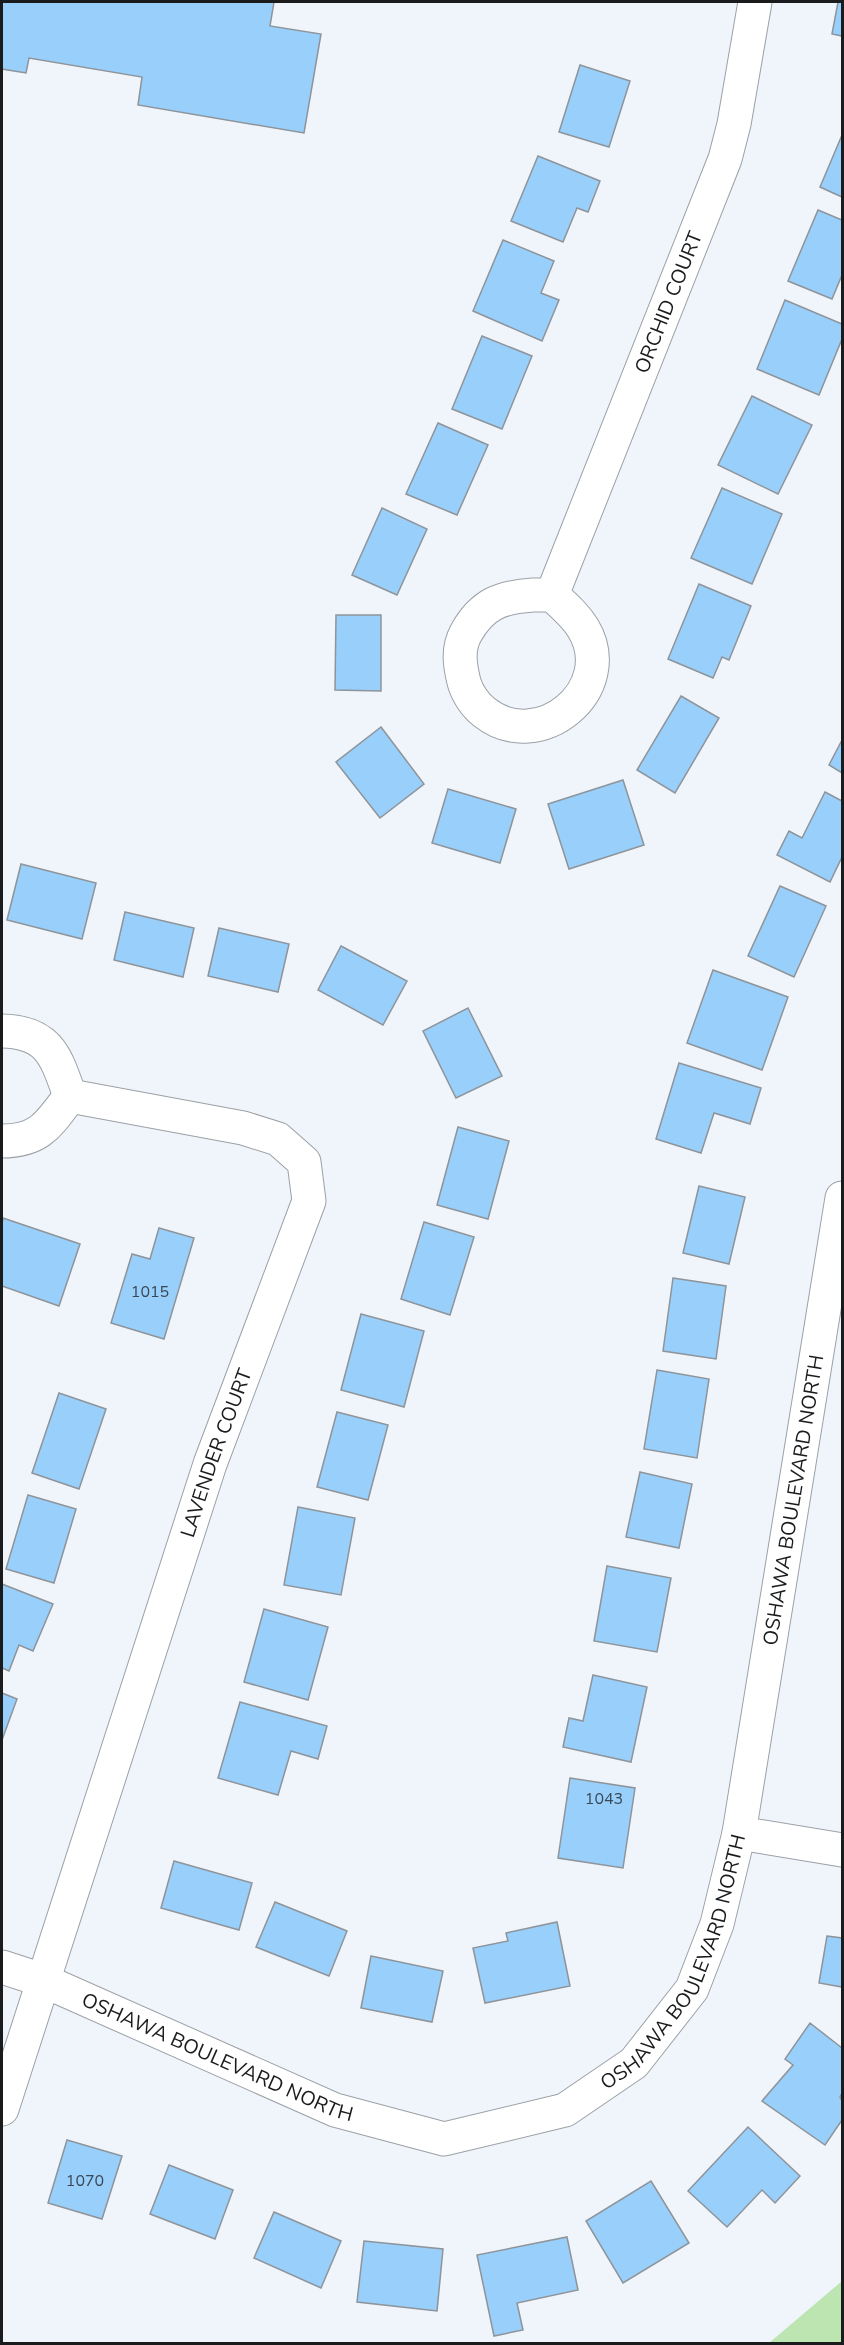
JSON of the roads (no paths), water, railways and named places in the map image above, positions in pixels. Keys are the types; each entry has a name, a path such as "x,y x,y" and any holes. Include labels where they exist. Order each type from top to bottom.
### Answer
{"street":[{"name":"ORCHID COURT","path":"552,595 725,159 734,124 755,2"},
{"path":"552,595 570,611 584,629 591,646 592,670 585,692 562,716 541,726 514,726 492,718 478,707 465,688 459,661 463,638 473,621 490,605 510,596 552,595"},
{"path":"2,1031 29,1035 45,1045 57,1060 70,1096 49,1126 35,1135 18,1141 2,1141"},
{"name":"LAVENDER COURT","path":"2,2109 210,1464 309,1201 304,1162 278,1139 243,1128 70,1096"},
{"name":"OSHAWA BOULEVARD NORTH","path":"2,1967 42,1980 335,2110 444,2139 565,2110 634,2063 692,1989 717,1924 739,1833 843,1198"},
{"path":"739,1833 843,1850"}]}
